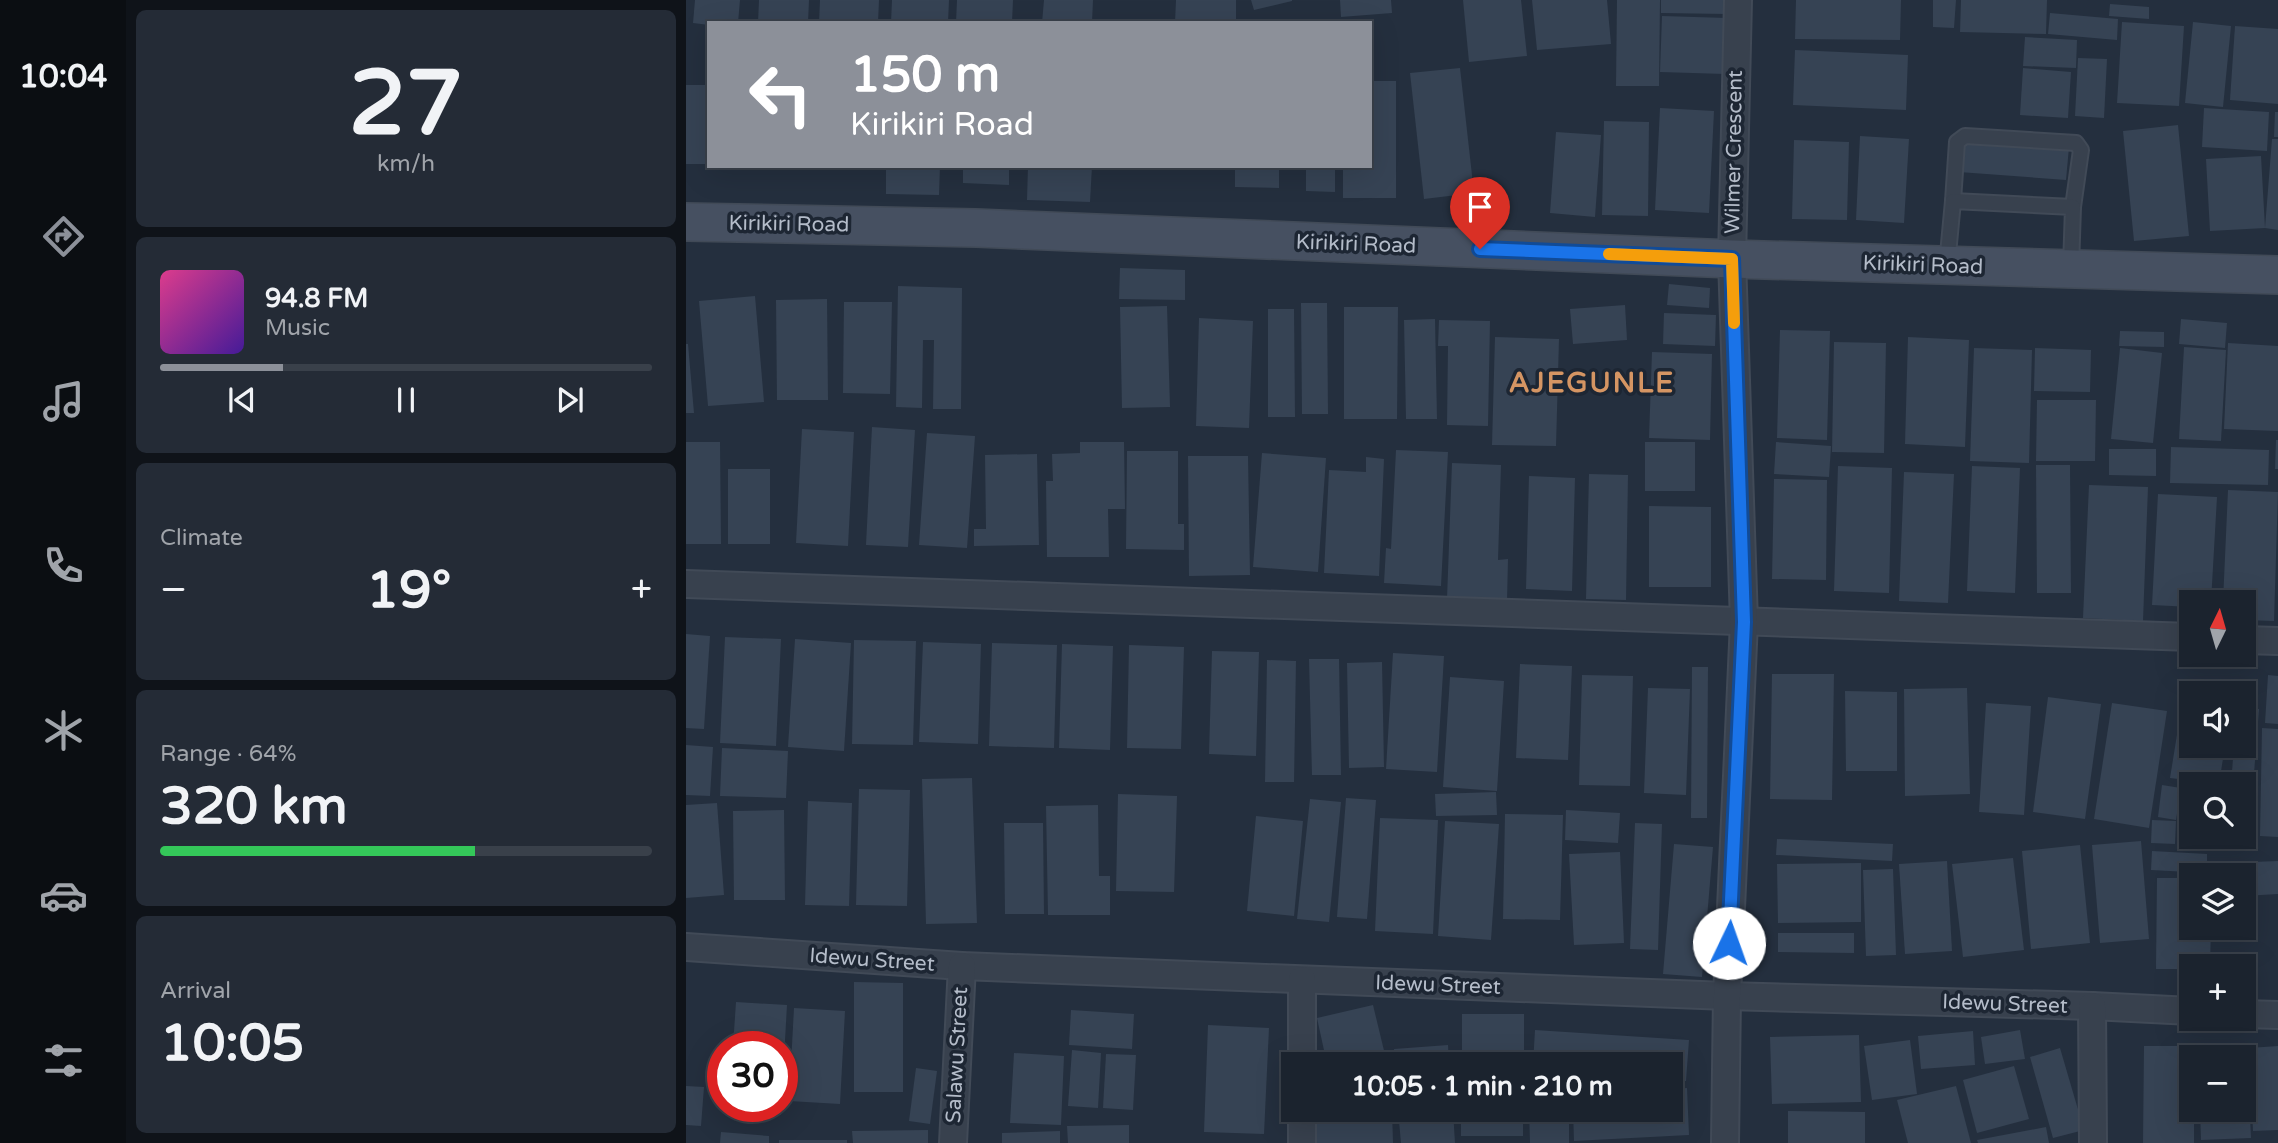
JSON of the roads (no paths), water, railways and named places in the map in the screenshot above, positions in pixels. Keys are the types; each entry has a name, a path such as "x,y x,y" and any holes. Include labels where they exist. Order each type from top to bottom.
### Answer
{"main road":[{"name":"Kirikiri Road","path":"686,222 976,228 1732,259 2278,275"}],"street":[{"name":"Wilmer Crescent","path":"1725,1143 1727,996 1744,622 1732,259 1738,0"},
{"path":"686,584 2179,637"},
{"path":"2256,640 2278,641"},
{"name":"Idewu Street","path":"686,947 962,966 2179,1010"},
{"name":"Salawu Street","path":"953,1143 962,966"},
{"path":"1302,980 1302,1052"},
{"path":"2092,1006 2093,1143"},
{"path":"2256,1014 2278,1015"},
{"path":"1302,1122 1302,1143"}],"lane":[{"path":"1947,265 1957,142 1965,136 2076,143 2081,150 2073,207 2070,269"},
{"path":"1953,201 2073,207"}],"district":[{"name":"AJEGUNLE","path":"1592,383"}]}
